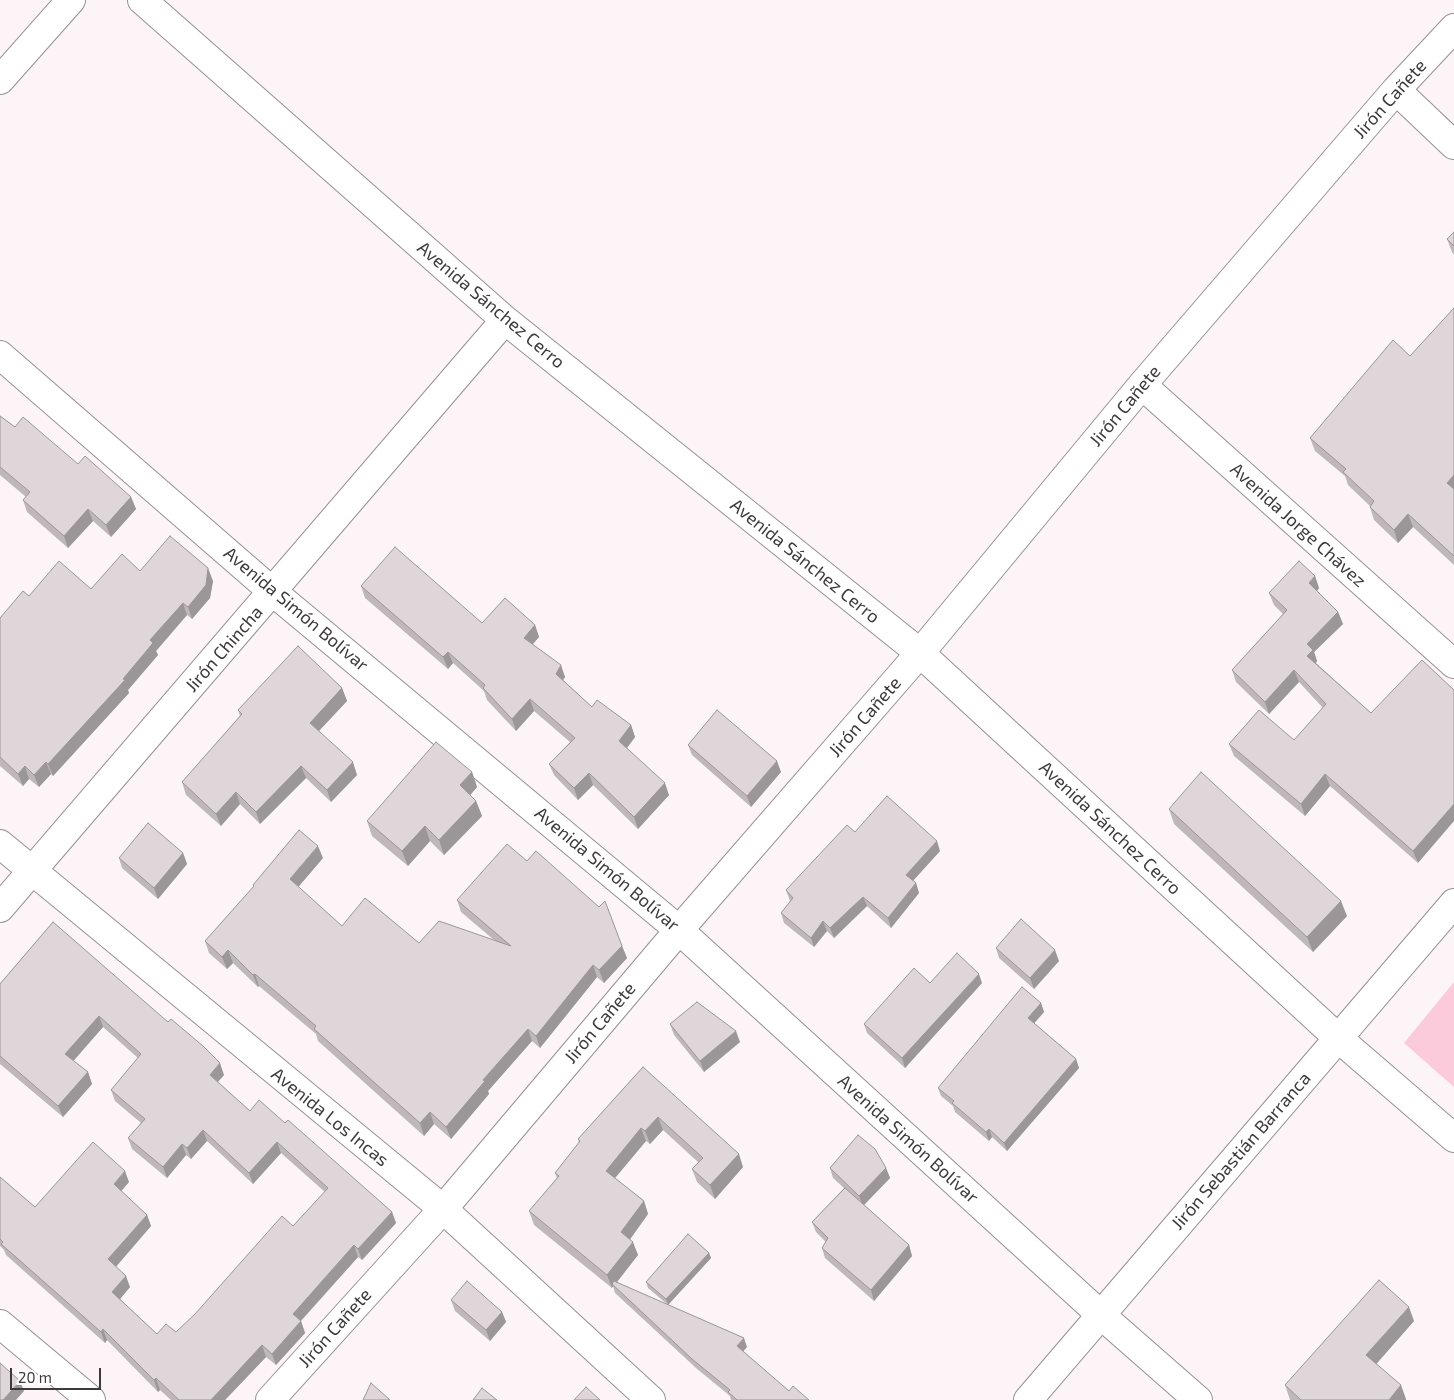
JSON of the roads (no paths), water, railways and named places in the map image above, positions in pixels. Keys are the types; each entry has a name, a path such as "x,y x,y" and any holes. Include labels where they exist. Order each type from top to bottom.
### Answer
{"street":[{"path":"0,80 71,0"},
{"name":"Avenida Sánchez Cerro","path":"142,0 505,320 920,653 1338,1038 1454,1138"},
{"name":"Jirón Cañete","path":"270,1400 443,1209 679,930 920,653 1142,385 1396,90 1454,28"},
{"path":"1396,90 1454,145"},
{"name":"Jirón Chincha","path":"0,908 505,320"},
{"name":"Avenida Simón Bolívar","path":"0,355 273,592 679,930 1101,1315 1198,1400"},
{"name":"Avenida Jorge Chávez","path":"1142,385 1454,664"},
{"name":"Avenida Los Incas","path":"0,844 443,1209 651,1400"},
{"name":"Jirón Sebastián Barranca","path":"1028,1400 1454,903"},
{"path":"0,1324 91,1400"}]}
